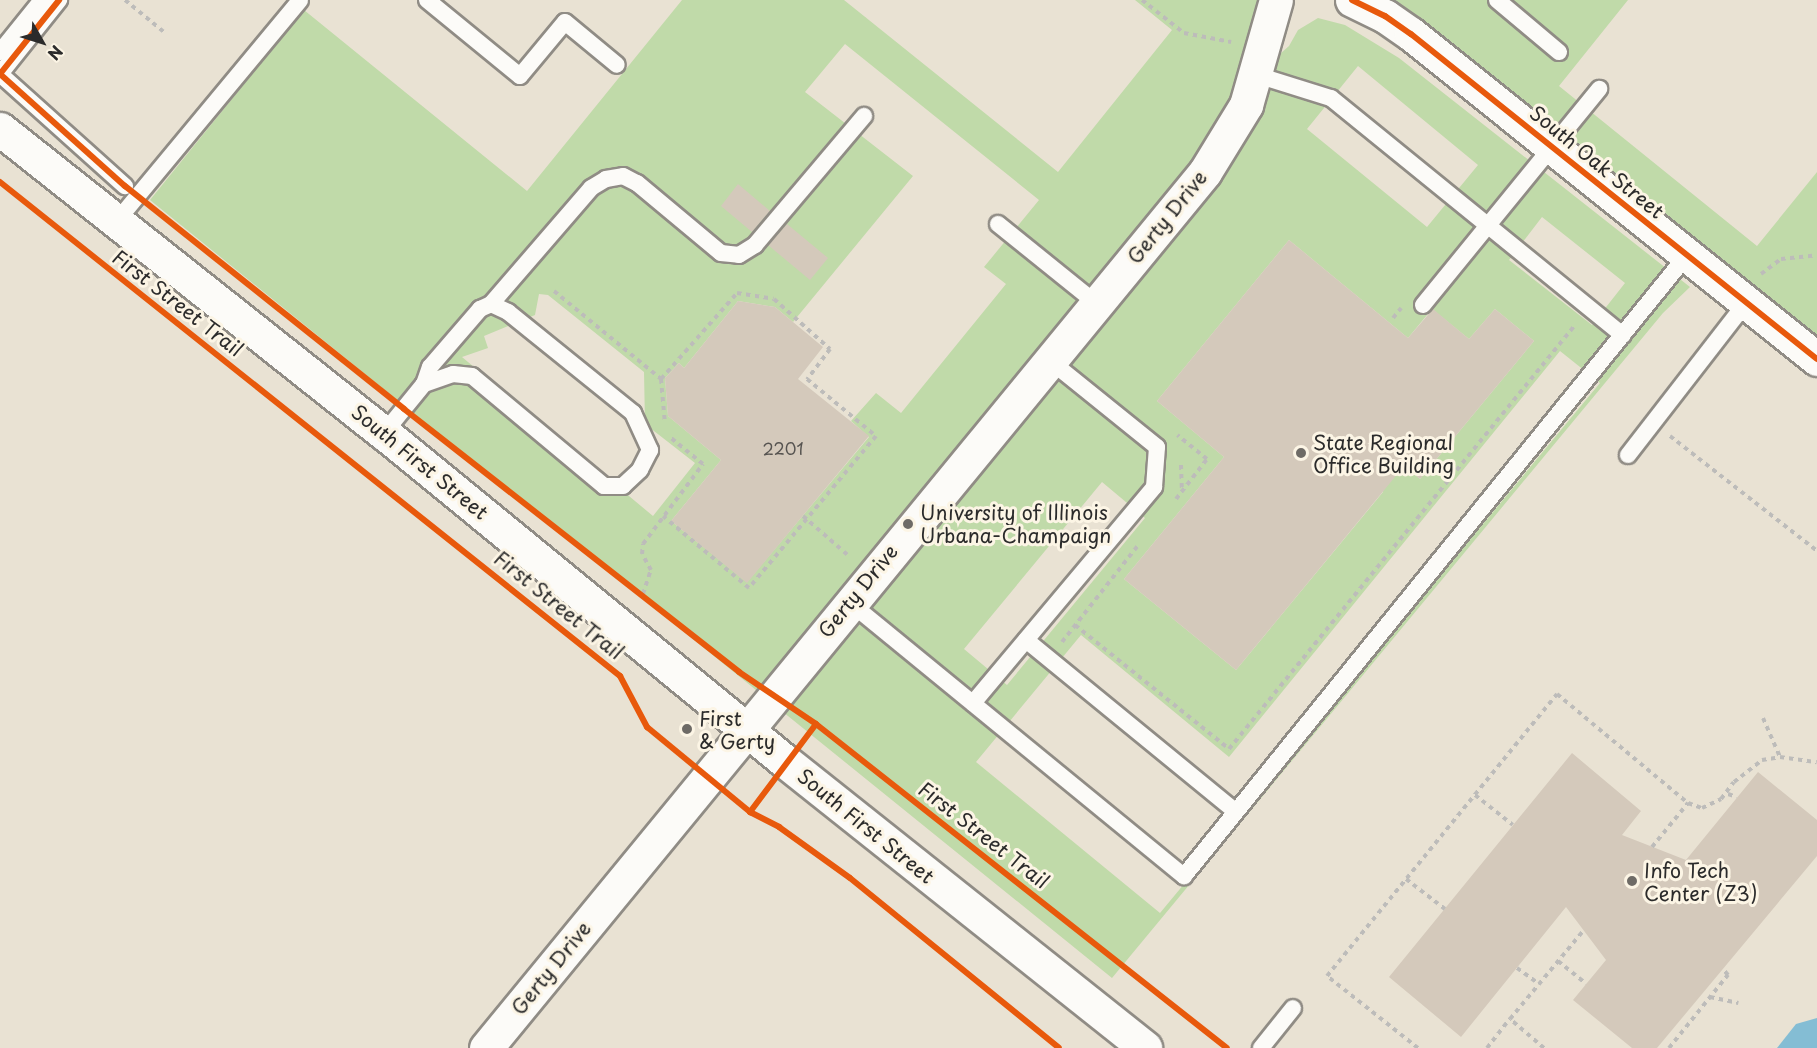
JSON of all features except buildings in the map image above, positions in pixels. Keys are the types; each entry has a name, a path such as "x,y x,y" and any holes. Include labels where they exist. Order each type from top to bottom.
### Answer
{"street":[{"name":"Gerty Drive","path":"486,1048 871,575 1205,172 1246,105 1261,61 1276,0"},
{"name":"South Oak Street","path":"1352,0 1411,34 1687,255 1752,290 1817,359"},
{"name":"South First Street","path":"0,129 384,433 746,729 1145,1048"}],"lane":[{"path":"0,52 42,0"},
{"path":"59,0 0,74 125,186"},
{"path":"116,222 300,0"},
{"path":"427,0 520,76 565,22 617,65"},
{"path":"1497,0 1559,52"},
{"path":"1261,61 1331,98 1623,335"},
{"path":"1423,305 1599,89"},
{"path":"384,433 424,384 430,367 480,309 491,304 591,188 606,178 623,176 637,183 721,253 739,255 755,245 864,116"},
{"path":"998,224 1096,303"},
{"path":"849,602 1184,876 1687,255"},
{"path":"1628,455 1752,290"},
{"path":"424,384 453,374 472,376 604,486 623,486 640,470 650,450 633,413 508,312 491,304"},
{"path":"973,703 1154,487 1157,447 1049,360"},
{"path":"1026,640 1236,812"},
{"path":"1262,1048 1293,1008"}],"path":[{"path":"125,0 164,32"},
{"path":"1142,0 1184,33 1261,61"},
{"path":"1752,290 1780,259 1817,255"},
{"path":"661,379 737,293 774,299 830,349 807,379 876,436 804,518 749,588 663,516"},
{"path":"1075,625 1228,749 1575,325"},
{"path":"1653,422 1817,551"},
{"path":"804,518 871,575"},
{"path":"633,587 651,601"},
{"path":"1418,1048 1327,976 1557,694 1688,803 1702,808 1728,794 1746,771 1762,760 1780,756 1817,762"},
{"path":"1763,718 1780,756"},
{"path":"1728,794 1737,797"},
{"path":"1475,795 1513,825"},
{"path":"1652,846 1688,803"},
{"path":"1406,879 1445,909"},
{"path":"1487,1048 1584,930"},
{"path":"1558,961 1586,984"},
{"path":"1517,968 1539,984"},
{"path":"1669,1048 1728,975 1723,969"},
{"path":"1709,997 1738,1003"},
{"path":"1510,1019 1544,1048"}],"green space":[{"path":"682,0 844,0 1058,172 1172,30 1135,0 1261,0 1257,74 1289,46 1298,30 1318,18 1345,25 1399,58 1690,287 1663,313 1112,978 150,200 304,10 527,191","holes":["845,44 1039,200 984,267 1006,284 901,413 876,393 851,421 869,437 747,582 671,521 721,460 668,416 665,378 679,363 684,368 738,301 775,307 793,322 913,176 805,92","1358,66 1478,165 1427,227 1307,129","1542,217 1625,283 1592,325 1509,260","1289,240 1408,338 1432,309 1469,339 1495,309 1534,341 1420,479 1385,450 1383,492 1236,670 1124,579 1224,457 1157,401","539,294 548,295 644,372 645,424 695,463 653,516 462,357 488,348 484,336 535,315","1560,351 1600,383 1160,913 976,762 1081,635 1229,757","1102,482 1145,518 1007,685 964,649"]},
{"path":"1386,0 1628,0 1559,86 1757,246 1817,172 1817,335"}],"water":[{"path":"1817,1018 1817,1048 1777,1048 1796,1024"}],"cycle path":[{"path":"0,74 59,0"},
{"path":"1352,0 1385,16 1411,34 1817,359"},
{"path":"0,74 125,186 404,409 739,672 816,724"},
{"name":"First Street Trail","path":"0,182 620,676 647,727 750,812 816,724 1227,1048"},
{"path":"750,812 779,827 850,878 1059,1048"}],"place":[{"name":"State Regional Office Building","path":"1301,453"},
{"name":"University of Illinois Urbana-Champaign","path":"908,524"},
{"name":"First & Gerty","path":"687,729"},
{"name":"Info Tech Center (Z3)","path":"1632,881"}]}
